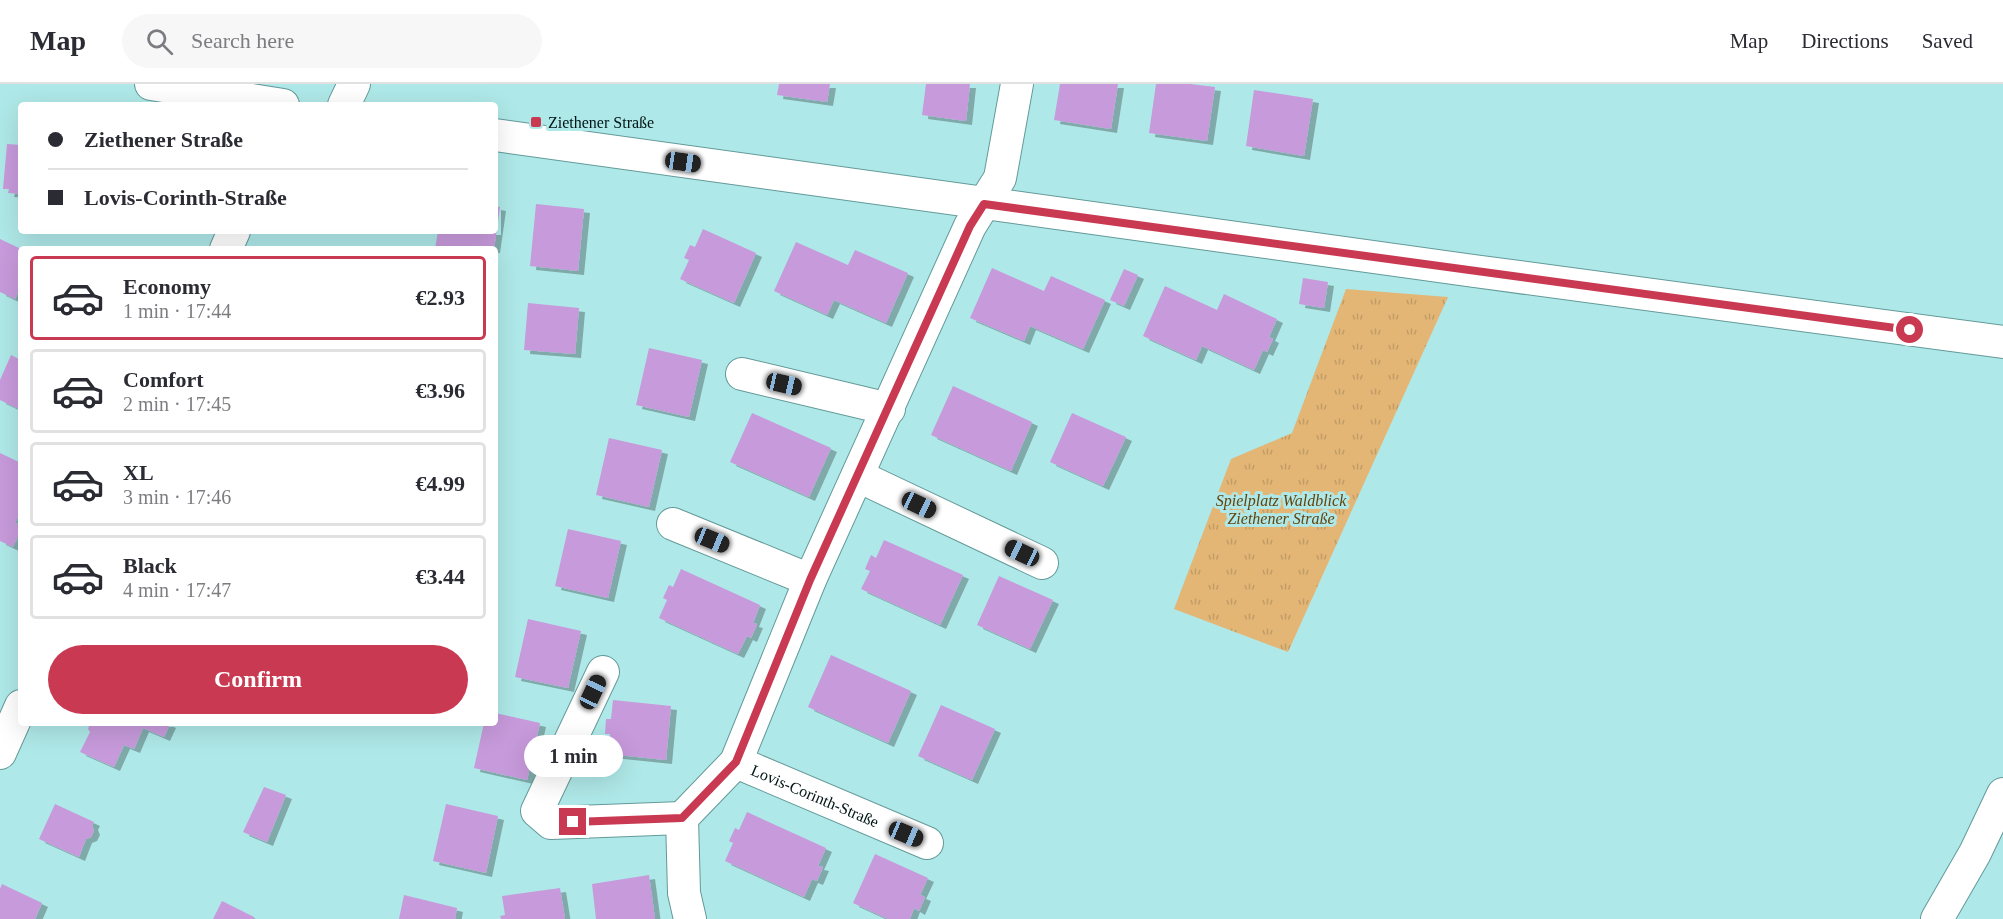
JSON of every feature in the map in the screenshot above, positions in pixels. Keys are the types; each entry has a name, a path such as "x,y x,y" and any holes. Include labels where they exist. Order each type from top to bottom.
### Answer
{"street":[{"path":"151,84 263,102"},
{"path":"345,102 354,84"},
{"name":"Lovis-Corinth-Straße","path":"682,818 736,762 810,580 970,226 1000,178 1017,84"},
{"path":"498,135 984,204 2003,342"},
{"path":"742,374 888,409"},
{"path":"858,476 1042,563"},
{"path":"673,524 810,580"},
{"path":"603,672 537,811 551,823 682,818 684,893 690,919"},
{"path":"0,753 18,713"},
{"name":"Lovis-Corinth-Straße","path":"736,762 927,843"},
{"path":"1937,919 1975,853 2003,794"}],"green space":[{"name":"Spielplatz Waldblick Ziethener Straße","path":"1346,289 1448,297 1288,652 1174,609 1231,459 1292,433"}],"building":[{"path":"779,84 830,84 827,102 777,95"},
{"path":"926,84 970,84 966,121 922,115"},
{"path":"1060,84 1118,84 1111,129 1054,120"},
{"path":"1156,84 1215,87 1207,141 1149,133"},
{"path":"1254,90 1313,99 1304,156 1246,146"},
{"path":"7,144 18,145 18,194 8,193 9,189 3,189"},
{"path":"536,204 584,209 578,271 530,266"},
{"path":"703,229 756,253 734,303 680,279 689,260 684,258 690,245 695,247"},
{"path":"438,234 496,234 494,246 436,246"},
{"path":"0,239 18,248 18,292 15,299 0,292"},
{"path":"796,242 848,265 855,250 908,273 886,323 834,300 827,315 774,291"},
{"path":"992,268 1044,291 1051,276 1105,300 1083,349 1030,326 1024,341 970,318"},
{"path":"1124,269 1138,275 1124,306 1110,300"},
{"path":"1303,278 1328,282 1324,308 1299,304"},
{"path":"1165,286 1217,310 1224,294 1277,319 1269,337 1273,339 1267,352 1263,350 1254,370 1202,346 1196,360 1143,336"},
{"path":"528,303 579,308 575,354 524,350"},
{"path":"649,348 702,360 689,417 636,405"},
{"path":"11,355 18,358 18,409 0,400 0,380"},
{"path":"953,386 1032,422 1011,471 931,435"},
{"path":"752,413 831,448 809,497 730,462"},
{"path":"1072,413 1126,437 1103,486 1050,462"},
{"path":"609,438 662,450 649,507 596,495"},
{"path":"0,453 18,462 18,517 15,523 18,524 18,536 13,547 0,541"},
{"path":"568,529 621,541 608,598 555,586"},
{"path":"884,540 963,575 940,625 861,589 870,571 865,569 871,555 876,558"},
{"path":"681,569 760,605 753,623 757,624 751,638 747,636 738,654 659,618 667,600 663,598 669,585 673,587"},
{"path":"999,576 1053,600 1030,649 977,625"},
{"path":"528,619 581,631 568,688 515,677"},
{"path":"831,655 911,691 888,743 808,707"},
{"path":"613,700 671,706 666,760 608,754 610,734 605,734 606,719 611,719"},
{"path":"941,705 995,729 972,780 918,756"},
{"path":"498,714 540,723 527,780 474,768 483,726 498,726"},
{"path":"89,726 169,726 164,737 143,728 134,749 124,745 114,767 80,752 90,732"},
{"path":"264,787 286,795 267,842 243,832"},
{"path":"55,804 94,822 92,826 94,831 91,837 86,839 79,857 39,839"},
{"path":"446,804 498,816 486,873 433,861"},
{"path":"747,812 826,848 818,866 823,867 817,881 812,879 804,897 725,861 733,843 729,841 735,828 739,830"},
{"path":"875,854 928,878 920,895 925,897 919,911 914,908 910,919 888,919 853,903"},
{"path":"649,875 655,919 596,919 592,884"},
{"path":"2,884 42,903 35,919 0,919"},
{"path":"560,888 565,919 501,919 500,916 505,915 502,896"},
{"path":"404,895 457,908 455,919 399,919"},
{"path":"222,901 254,917 254,919 213,919"}],"place":[{"name":"Ziethener Straße","path":"536,122"}],"route":[{"path":"573,822 682,818 736,762 810,580 970,226 984,204 1910,330"}]}
